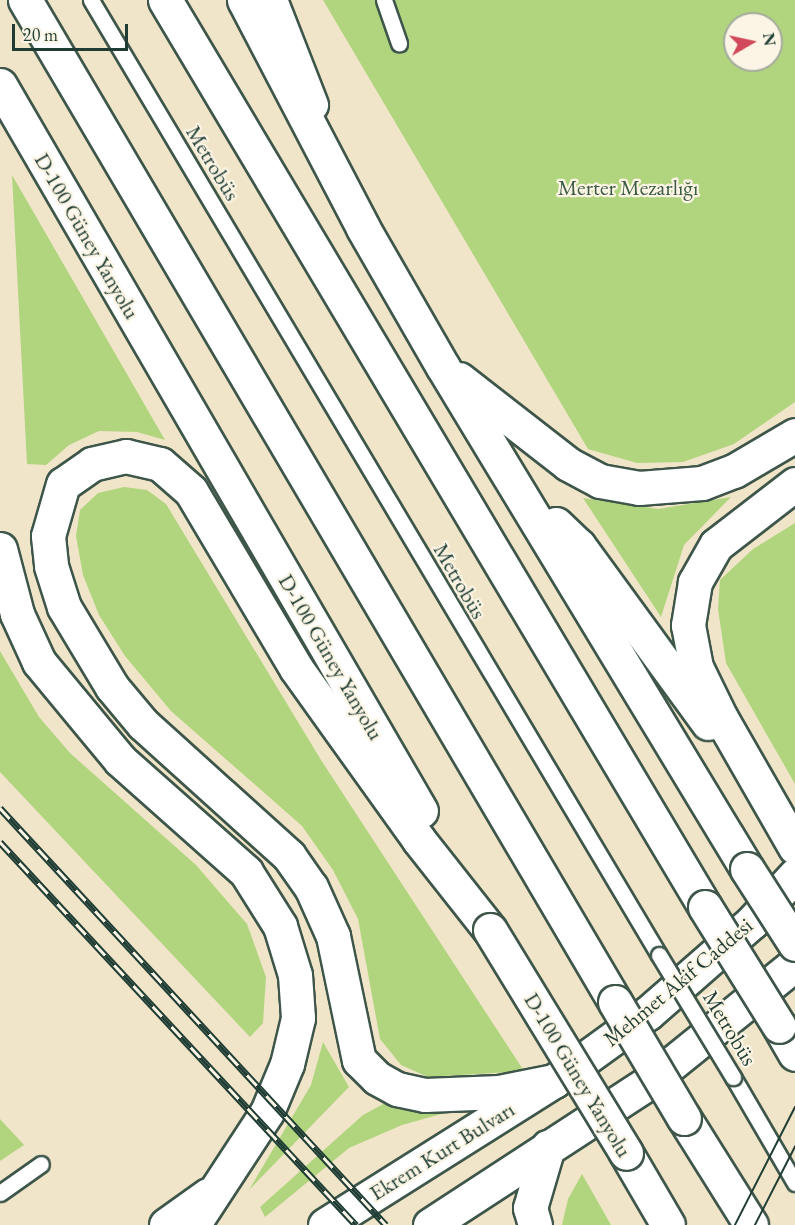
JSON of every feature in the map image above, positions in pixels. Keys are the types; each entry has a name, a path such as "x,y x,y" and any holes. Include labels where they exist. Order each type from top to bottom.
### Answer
{"main road":[{"path":"25,0 615,1002 751,1225"},
{"path":"165,0 705,907 787,1040"},
{"path":"244,0 363,228 443,367 518,486 795,944"},
{"name":"D-100 Güney Yanyolu","path":"0,85 490,930 668,1225"},
{"path":"443,367 568,465 600,480 648,488 702,483 734,471 795,435"},
{"path":"490,930 419,840 296,668 191,491 160,464 126,456 92,464 63,484 48,536 51,566 64,607 112,687 143,724 290,856 310,887 333,936 359,1060 377,1078 397,1089 425,1095 499,1092 554,1081"},
{"path":"795,484 716,545 695,582 688,625 696,667 795,847"},
{"path":"518,486 579,546 775,814"},
{"path":"0,549 17,614 39,662 120,759 246,872 280,926 295,975 298,1018 287,1064 267,1112 212,1192 194,1225"},
{"name":"Mehmet Akif Caddesi","path":"554,1081 648,1013 752,922 795,875"},
{"path":"429,1225 645,1085 795,964"},
{"name":"Ekrem Kurt Bulvarı","path":"328,1224 554,1081"},
{"path":"535,1225 530,1208 548,1147"},
{"path":"166,1225 212,1192"}],"street":[{"path":"273,0 363,228"}],"lane":[{"name":"Metrobüs","path":"91,0 795,1183"},
{"path":"384,0 399,43"},
{"path":"0,1193 40,1164"}],"green space":[{"name":"Merter Mezarlığı","path":"323,0 795,0 795,402 734,444 683,462 637,463 588,449"},
{"path":"12,175 165,440 137,432 99,431 69,445 46,465 27,464"},
{"path":"124,487 147,490 166,504 321,760 524,1071 428,1077 401,1065 380,1039 358,919 333,870 302,826 171,711 125,656 99,615 83,575 76,536 80,510 98,493"},
{"path":"731,497 684,545 661,617 583,498 658,509"},
{"path":"795,523 795,784 726,663 718,609 720,580 753,549"},
{"path":"0,651 39,717 70,753 196,865 247,924 266,977 263,1023 250,1037 0,772"},
{"path":"323,1042 349,1087 249,1190 311,1085"},
{"path":"387,1102 460,1104 452,1111 402,1125 349,1148 265,1217 260,1207 363,1115"},
{"path":"0,1119 24,1145 0,1161"},
{"path":"582,1174 611,1225 562,1225 568,1199"}],"tram line":[{"path":"735,1225 795,1107"},
{"path":"755,1225 795,1147"}],"railway":[{"path":"0,808 386,1225"},
{"path":"0,842 356,1225"}]}
